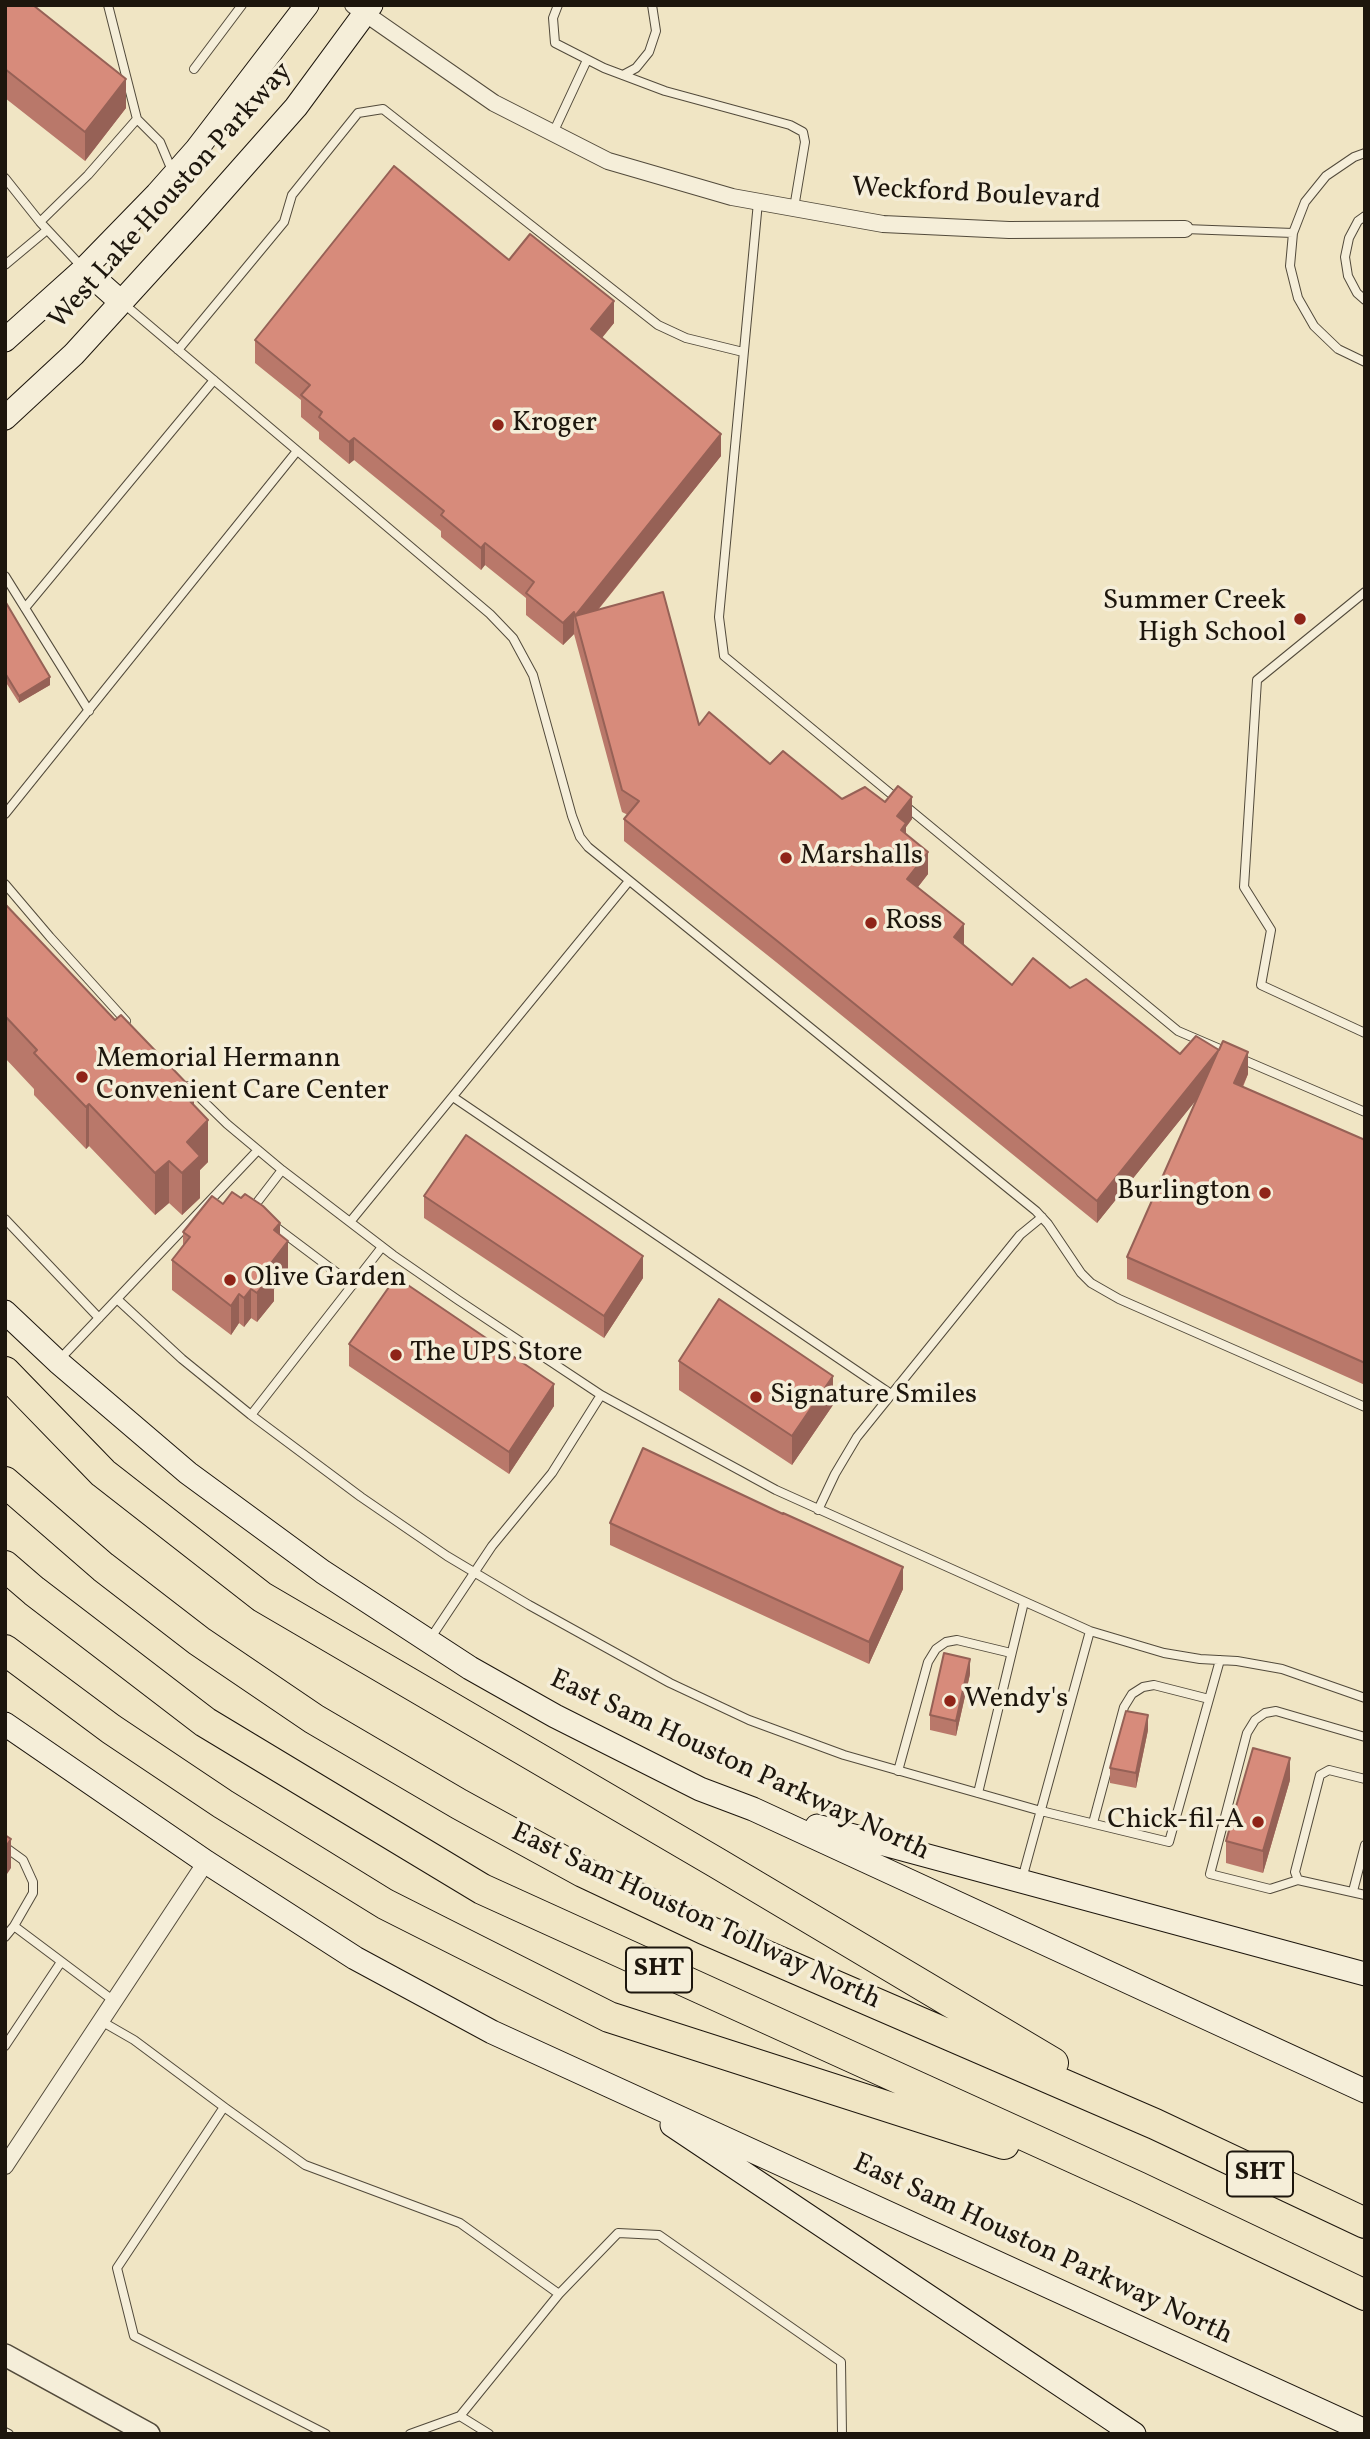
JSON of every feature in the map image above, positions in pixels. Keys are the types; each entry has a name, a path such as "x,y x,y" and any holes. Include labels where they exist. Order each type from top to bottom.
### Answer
{"highway":[{"path":"5,1372 103,1473 262,1597 717,1863 1155,2124"},
{"name":"East Sam Houston Tollway North","path":"5,1482 103,1567 199,1641 314,1719 459,1804 583,1872 704,1929 1155,2124 1365,2223"},
{"name":"SHT","path":"5,1566 205,1722 482,1889 1138,2187 1363,2294"},
{"path":"5,1650 111,1729 223,1804 385,1904 609,2017 1138,2187"}],"main road":[{"name":"West Lake Houston Parkway","path":"5,340 84,269 173,176 307,5"},
{"name":"West Lake Houston Parkway","path":"5,418 74,354 296,107 363,8"},
{"path":"84,269 121,302"},
{"name":"East Sam Houston Parkway North","path":"5,1312 58,1362 210,1490 323,1572 428,1642 518,1695 635,1758 700,1789 753,1809 1365,2091"},
{"name":"East Sam Houston Parkway North","path":"5,1724 206,1862 355,1958 492,2032 1365,2431"},
{"path":"753,1809 1365,1974"},
{"path":"611,2085 1134,2434"}],"street":[{"name":"Weckford Boulevard","path":"363,8 494,103 608,161 732,197 883,224 1009,230 1185,229"},
{"path":"5,2166 206,1862"},
{"path":"5,2355 149,2434"}],"lane":[{"path":"108,5 137,119 160,142 173,176"},
{"path":"194,69 242,5"},
{"path":"558,5 553,18 555,43 587,60 666,91 790,125 803,132 805,142 794,208"},
{"path":"623,75 636,68 649,52 656,31 652,5"},
{"path":"553,133 587,60"},
{"path":"178,350 284,222 292,195 358,113 383,108 658,326 685,338 743,352"},
{"path":"40,222 88,175 137,119"},
{"path":"1365,153 1354,157 1326,176 1305,202 1293,233 1290,266 1298,298 1314,326 1338,349 1365,362"},
{"path":"5,178 40,222 84,269"},
{"path":"758,202 719,617 724,656 1178,1031 1365,1112"},
{"path":"1365,216 1358,221 1349,238 1345,257 1348,276 1357,293 1365,300"},
{"path":"1185,229 1293,233"},
{"path":"5,265 47,230"},
{"path":"121,302 490,614 513,638 533,674 575,828 588,847 1042,1217 1081,1273 1103,1292 1365,1407"},
{"path":"25,608 214,380"},
{"path":"5,814 297,451"},
{"path":"5,576 89,711"},
{"path":"1365,592 1257,680 1244,887 1271,930 1261,985 1365,1033"},
{"path":"350,1222 629,881"},
{"path":"5,884 135,1031"},
{"path":"181,1079 258,1150 382,1247 601,1395 756,1480 1090,1631 1164,1654 1282,1669 1365,1698"},
{"path":"453,1097 891,1394"},
{"path":"58,1362 258,1150"},
{"path":"282,1170 252,1210 352,1284"},
{"path":"818,1510 844,1457 891,1394 1020,1235 1042,1217"},
{"path":"5,1219 99,1318"},
{"path":"251,1415 382,1247"},
{"path":"117,1299 182,1359 251,1415 370,1503 474,1573 622,1658 718,1706 813,1744 1041,1811 1168,1842 1220,1660"},
{"path":"428,1642 506,1527 552,1473 601,1395"},
{"path":"978,1793 1024,1602"},
{"path":"1021,1882 1090,1631"},
{"path":"898,1771 928,1662 936,1649 946,1642 957,1640 1011,1653"},
{"path":"1093,1823 1124,1707 1132,1694 1143,1687 1154,1685 1209,1699"},
{"path":"1365,1737 1276,1711 1265,1713 1255,1720 1247,1732 1210,1874 1270,1889 1298,1880 1365,1895"},
{"path":"1298,1880 1295,1872 1320,1775 1329,1770 1365,1779"},
{"path":"1353,1891 1365,1846"},
{"path":"5,1847 23,1860 33,1882 33,1893 5,1937"},
{"path":"14,1926 114,2001"},
{"path":"5,2046 61,1962"},
{"path":"101,2021 134,2040 305,2165 460,2223 559,2294"},
{"path":"224,2107 117,2268 134,2336 326,2434"},
{"path":"410,2434 460,2416 559,2294 618,2233 659,2235 841,2362 842,2434"},
{"path":"460,2416 489,2434"}],"building":[{"path":"6,5 33,5 126,79 85,132 5,69"},
{"name":"Kroger","path":"394,166 509,260 530,234 614,301 591,329 721,434 575,616 574,612 563,623 526,593 534,582 485,543 481,548 441,515 444,511 354,438 349,442 319,417 322,412 301,395 310,385 255,340"},
{"path":"663,592 699,725 709,712 770,764 783,751 842,799 865,787 885,802 898,786 912,797 897,816 906,823 901,830 928,852 907,879 964,924 954,937 1012,985 1033,958 1070,988 1086,979 1180,1054 1196,1036 1219,1050 1223,1041 1248,1052 1234,1083 1365,1140 1365,1363 1127,1257 1218,1051 1097,1201 624,819 639,801 622,790 575,616"},
{"path":"5,601 50,677 19,696 5,673"},
{"name":"Memorial Hermann Convenient Care Center","path":"5,904 115,1020 121,1015 194,1091 187,1098 208,1120 187,1142 200,1156 182,1173 169,1161 155,1173 89,1104 86,1107 34,1053 37,1050 5,1016"},
{"path":"466,1135 643,1256 604,1316 424,1196"},
{"name":"Olive Garden","path":"232,1192 241,1198 245,1194 263,1206 280,1223 274,1230 288,1241 268,1267 274,1272 257,1293 251,1289 244,1298 239,1294 231,1306 172,1260 190,1237 183,1232 212,1196 223,1204"},
{"path":"396,1277 554,1384 509,1452 349,1344"},
{"path":"719,1299 833,1376 792,1436 679,1361"},
{"path":"643,1448 903,1567 869,1642 610,1523"},
{"name":"Wendy's","path":"944,1653 970,1659 956,1721 930,1715"},
{"path":"1126,1711 1148,1715 1136,1773 1110,1768"},
{"name":"Chick-fil-A","path":"1253,1748 1290,1758 1263,1851 1226,1841"},
{"path":"5,1835 11,1839 5,1848"}],"place":[{"name":"Kroger","path":"498,425"},
{"name":"Summer Creek High School","path":"1300,619"},
{"name":"Marshalls","path":"786,858"},
{"name":"Ross","path":"871,923"},
{"name":"Memorial Hermann Convenient Care Center","path":"82,1077"},
{"name":"Burlington","path":"1265,1193"},
{"name":"Olive Garden","path":"230,1280"},
{"name":"The UPS Store","path":"396,1355"},
{"name":"Signature Smiles","path":"756,1397"},
{"name":"Wendy's","path":"950,1701"},
{"name":"Chick-fil-A","path":"1258,1822"}]}
